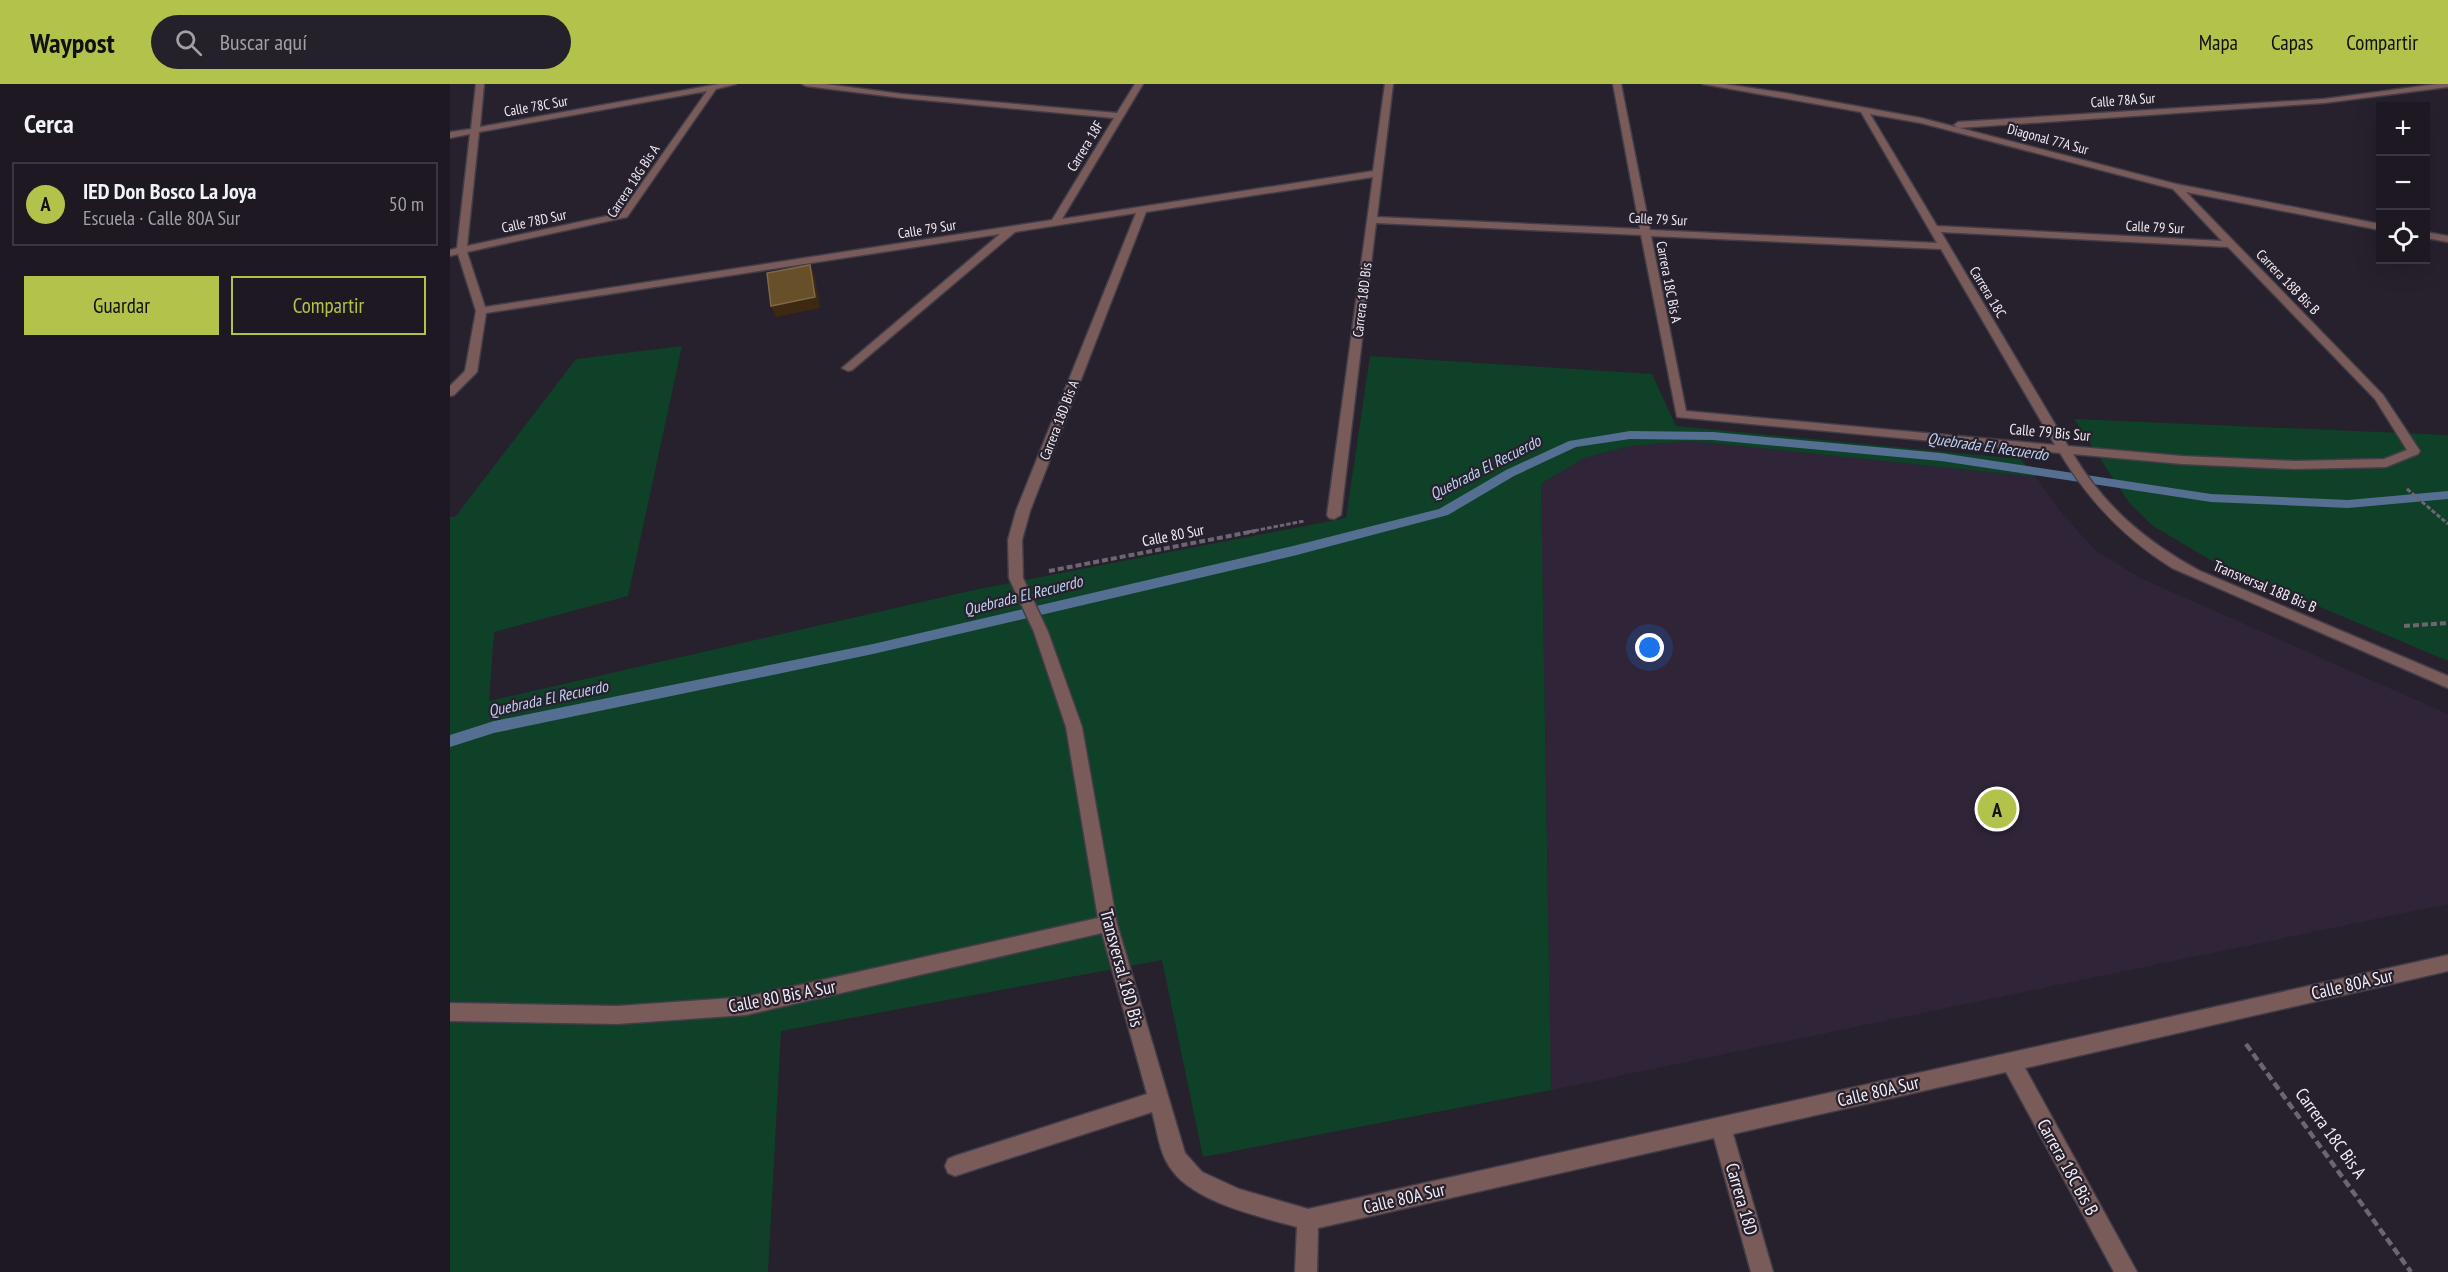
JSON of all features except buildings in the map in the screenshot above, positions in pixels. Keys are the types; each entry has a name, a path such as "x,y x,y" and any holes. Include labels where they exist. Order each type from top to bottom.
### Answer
{"street":[{"path":"450,393 471,372 481,311 462,250 480,84"},
{"name":"Calle 78C Sur","path":"450,135 732,84"},
{"path":"806,84 902,96 1119,116"},
{"name":"Carrera 18F","path":"1055,223 1139,84"},
{"name":"Carrera 18D Bis","path":"1334,515 1389,84"},
{"name":"Carrera 18C Bis A","path":"1617,84 1681,414"},
{"name":"Diagonal 77A Sur","path":"1707,84 1744,86 1944,126 2176,187 2376,226"},
{"name":"Calle 78A Sur","path":"1944,126 2324,101 2448,85"},
{"name":"Carrera 18G Bis A","path":"624,215 712,88"},
{"name":"Carrera 18C","path":"1863,109 2089,490"},
{"name":"Calle 79 Sur","path":"481,311 1378,173"},
{"name":"Carrera 18B Bis B","path":"2176,187 2379,397 2414,451"},
{"name":"Carrera 18D Bis A","path":"1041,632 1016,578 1015,540 1023,512 1142,210"},
{"name":"Calle 78D Sur","path":"450,253 624,215"},
{"name":"Calle 79 Sur","path":"1372,220 1944,246"},
{"name":"Calle 79 Sur","path":"1934,229 2231,244"},
{"path":"848,368 1012,230"},
{"path":"2430,236 2448,239"},
{"path":"450,377 471,372"},
{"name":"Calle 79 Bis Sur","path":"1681,414 2182,460 2295,465 2386,463 2414,451"},
{"name":"Transversal 18B Bis B","path":"2089,490 2109,514 2133,536 2166,559 2246,596 2448,682"},
{"name":"Transversal 18D Bis","path":"1041,632 1074,727 1108,924 1176,1159 1195,1179 1237,1199 1308,1220"},
{"name":"Calle 80 Bis A Sur","path":"450,1012 617,1015 746,1006 1108,924"},
{"name":"Calle 80A Sur","path":"1308,1220 2448,963"},
{"name":"Carrera 18C Bis B","path":"2011,1061 2126,1272"},
{"path":"955,1166 1159,1100"},
{"name":"Carrera 18D","path":"1721,1126 1762,1272"},
{"path":"1306,1272 1308,1220"}],"path":[{"path":"2400,482 2448,524"},
{"name":"Calle 80 Sur","path":"1016,578 1334,515"},
{"name":"Carrera 18C Bis A","path":"2224,1013 2411,1272"}],"shaded area":[{"path":"1691,441 2036,477 2060,511 2095,550 2140,578 2448,714 2448,904 1551,1090 1541,484 1584,458 1631,446"}],"green space":[{"path":"682,346 628,596 494,632 489,701 974,590 1346,518 1370,356 1652,374 1676,426 2020,459 2036,477 1691,441 1631,446 1584,458 1541,484 1551,1090 1203,1157 1162,960 781,1031 768,1272 450,1272 450,517 455,517 576,359"},
{"path":"2074,419 2448,435 2448,661 2214,562 2153,526 2130,504"}],"waterway":[{"name":"Quebrada El Recuerdo","path":"450,741 494,727 873,649 1293,551 1443,512 1510,473 1573,444 1630,435 1713,436 1941,457 2211,498 2348,504 2448,495"}],"place":[{"name":"IED Don Bosco La Joya","path":"1997,809"}]}
